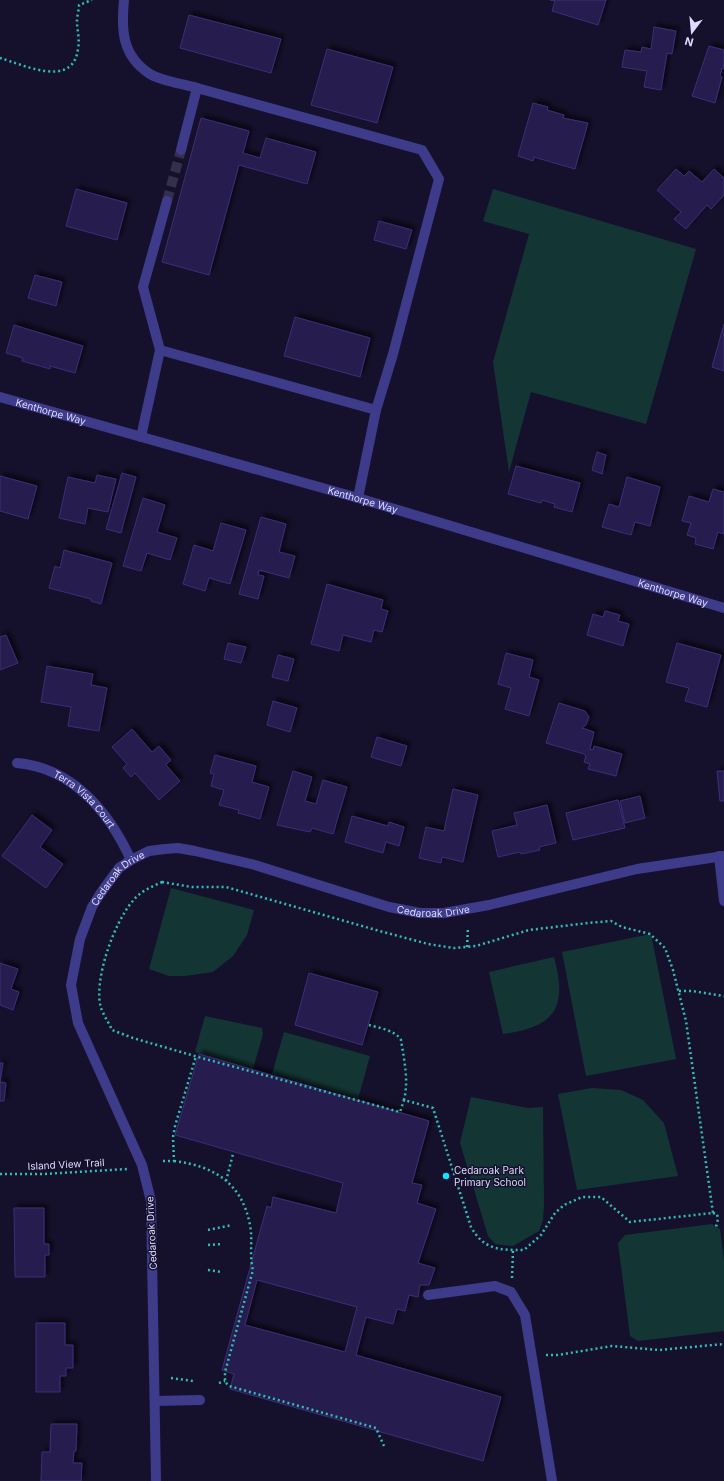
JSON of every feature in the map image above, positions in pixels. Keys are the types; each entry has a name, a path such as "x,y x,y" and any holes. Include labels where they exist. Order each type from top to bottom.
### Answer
{"street":[{"path":"124,0 122,34 133,59 151,74 422,150 439,179 393,354 376,410 358,498"},
{"path":"181,150 198,88"},
{"path":"141,437 160,350 143,287 167,201"},
{"path":"160,350 376,410"},
{"name":"Kenthorpe Way","path":"0,397 358,498 724,608"},
{"name":"Terra Vista Court","path":"17,763 32,764 54,773 86,795 108,817 121,838 131,860"},
{"name":"Cedaroak Drive","path":"156,1481 152,1221 147,1182 142,1165 78,1023 71,985 80,939 92,907 119,868 131,860 152,851 178,848 255,865 389,907 420,913 444,913 489,905 637,869 721,856"},
{"path":"721,856 724,901"},
{"path":"428,1295 495,1286 511,1292 525,1315 552,1481"},
{"path":"155,1401 200,1400"}],"path":[{"path":"0,58 51,73 64,70 75,62 78,50 79,37 77,21 79,5 92,0"},
{"path":"369,1025 394,1032 401,1040 406,1090 400,1112 117,1033 112,1030 101,1008 100,993 102,973 108,952 122,916 132,900 148,888 162,882 192,888 226,887 428,944 454,948 476,946 529,930 564,924 610,921 622,927 650,934 665,948 679,991 686,1021 713,1213"},
{"path":"467,947 468,927"},
{"path":"679,991 692,991 724,996"},
{"path":"174,1161 173,1137 175,1126 196,1056"},
{"path":"404,1100 433,1108 471,1227 476,1237 488,1246 500,1250 524,1250 541,1235 555,1213 564,1205 582,1198 601,1197 630,1222 713,1213 717,1214 718,1219 716,1227"},
{"path":"226,1181 233,1154"},
{"path":"163,1161 174,1161 206,1167 226,1181 238,1194 245,1208 253,1270 225,1372 225,1381 229,1386 313,1412 376,1428 384,1446"},
{"name":"Island View Trail","path":"0,1174 44,1174 132,1168"},
{"path":"208,1230 232,1225"},
{"path":"208,1245 223,1244"},
{"path":"511,1292 513,1250"},
{"path":"208,1270 222,1272"},
{"path":"246,1279 250,1280"},
{"path":"558,1355 612,1346 659,1350 724,1344"},
{"path":"171,1378 193,1381"},
{"path":"219,1383 225,1381"}],"green space":[{"path":"493,189 696,249 646,424 531,392 509,472 493,362 529,234 483,221"},
{"path":"171,888 254,910 247,935 233,956 213,972 185,976 169,976 149,969"},
{"path":"651,934 676,1059 586,1076 562,952"},
{"path":"554,957 558,975 559,990 558,1002 553,1012 546,1020 535,1026 521,1031 503,1034 489,972"},
{"path":"205,1016 262,1028 263,1034 253,1069 195,1052"},
{"path":"284,1032 370,1056 358,1099 272,1074"},
{"path":"592,1088 621,1090 643,1100 664,1123 678,1176 577,1190 558,1094"},
{"path":"471,1097 528,1108 543,1107 543,1220 539,1231 513,1246 495,1244 488,1236 460,1143"},
{"path":"712,1224 720,1229 724,1261 724,1331 638,1341 630,1336 618,1243 625,1235"}],"building":[{"path":"550,0 606,0 598,25 552,11 555,1"},
{"path":"189,15 281,39 271,73 180,48"},
{"path":"654,27 676,31 672,54 667,53 661,90 644,87 647,71 622,67 625,50 641,52 642,47 651,49"},
{"path":"709,46 724,50 724,69 722,68 720,76 722,77 715,103 692,96"},
{"path":"327,49 393,67 377,123 311,105"},
{"path":"533,103 548,107 547,110 564,115 563,118 588,123 575,169 534,157 533,161 518,156"},
{"path":"201,118 249,131 243,153 260,158 266,138 316,152 307,184 239,165 209,275 162,262"},
{"path":"676,169 684,176 689,171 702,182 714,169 724,178 724,195 711,209 707,205 686,229 674,219 681,212 657,190"},
{"path":"76,189 127,203 117,240 66,226"},
{"path":"379,221 412,230 406,249 374,240"},
{"path":"35,275 62,282 56,306 28,298"},
{"path":"295,317 370,338 360,377 284,356"},
{"path":"724,324 724,371 712,367"},
{"path":"14,325 83,346 75,373 50,366 50,369 22,361 23,358 6,353"},
{"path":"597,452 606,455 602,474 592,470"},
{"path":"516,466 580,483 572,512 554,507 555,504 542,500 541,503 508,494"},
{"path":"122,473 136,477 121,533 106,529"},
{"path":"97,475 116,479 108,512 88,508 85,524 59,518 68,477 95,483"},
{"path":"0,476 37,486 28,519 0,511"},
{"path":"627,477 660,487 650,526 635,522 631,535 602,527 609,504 619,507"},
{"path":"713,489 724,492 724,534 718,532 713,549 695,544 696,538 687,535 691,523 682,521 689,496 709,502"},
{"path":"143,498 165,505 157,532 177,538 170,560 147,553 141,571 123,566"},
{"path":"261,517 286,524 279,552 295,556 289,578 259,570 258,575 264,576 258,599 239,594"},
{"path":"221,523 246,530 230,584 209,578 205,591 183,584 194,545 213,551"},
{"path":"64,550 112,563 101,604 91,601 91,599 49,588 55,566 60,568"},
{"path":"327,584 383,600 381,609 388,611 382,632 374,630 371,642 343,635 339,651 311,644"},
{"path":"605,611 620,615 618,621 629,624 623,646 587,635 593,614 603,617"},
{"path":"6,635 18,663 0,670 0,637"},
{"path":"228,643 246,647 241,663 224,659"},
{"path":"677,643 721,655 707,707 685,701 689,688 666,682"},
{"path":"506,653 533,660 529,677 539,680 529,716 505,709 511,688 498,684"},
{"path":"278,655 294,659 288,681 272,677"},
{"path":"47,666 93,674 91,685 107,688 99,731 68,726 71,707 41,702"},
{"path":"273,701 297,708 290,732 267,725"},
{"path":"559,703 585,711 589,717 586,725 582,728 594,732 590,749 593,750 594,746 622,754 616,776 588,769 590,764 584,762 586,756 584,754 546,743"},
{"path":"132,729 152,752 159,746 171,760 166,765 180,781 159,800 135,773 131,777 123,768 127,764 112,747"},
{"path":"377,737 407,746 401,766 371,757"},
{"path":"215,755 256,766 252,782 269,787 260,819 238,813 239,810 219,805 224,790 211,786 214,774 210,773"},
{"path":"293,771 312,777 305,801 316,804 323,780 347,787 333,834 312,828 310,832 277,825"},
{"path":"717,771 724,771 724,801 720,801"},
{"path":"453,789 478,795 463,862 442,857 441,863 419,858 426,827 444,831"},
{"path":"640,796 645,818 625,823 620,801"},
{"path":"618,800 625,828 573,840 566,813"},
{"path":"547,805 556,843 539,847 540,850 521,854 520,852 498,857 492,831 517,825 514,813"},
{"path":"32,815 52,830 40,847 63,864 46,888 2,856"},
{"path":"352,816 388,826 389,822 404,827 399,846 386,842 383,853 345,842"},
{"path":"0,963 18,969 11,989 19,992 13,1010 0,1005"},
{"path":"309,973 378,992 362,1045 295,1025"},
{"path":"199,1054 429,1121 412,1183 422,1185 417,1203 436,1209 418,1263 435,1268 429,1285 420,1285 418,1297 409,1295 405,1311 397,1309 393,1324 366,1317 356,1355 501,1397 483,1461 230,1389 234,1374 222,1370 267,1206 271,1208 273,1197 336,1213 343,1183 175,1135","holes":["257,1280 357,1307 345,1352 245,1325"]},
{"path":"0,1063 3,1063 0,1082"},
{"path":"0,1082 6,1083 4,1101 0,1101"},
{"path":"14,1208 44,1208 44,1244 49,1244 49,1255 45,1255 45,1277 15,1277"},
{"path":"36,1323 65,1323 65,1345 73,1345 73,1368 66,1368 66,1376 60,1376 60,1392 36,1392"},
{"path":"51,1424 77,1424 76,1451 74,1451 73,1463 82,1463 81,1481 41,1481 42,1452 50,1452"}],"tunnel":[{"path":"167,201 181,150"}],"place":[{"name":"Cedaroak Park Primary School","path":"446,1176"}]}
